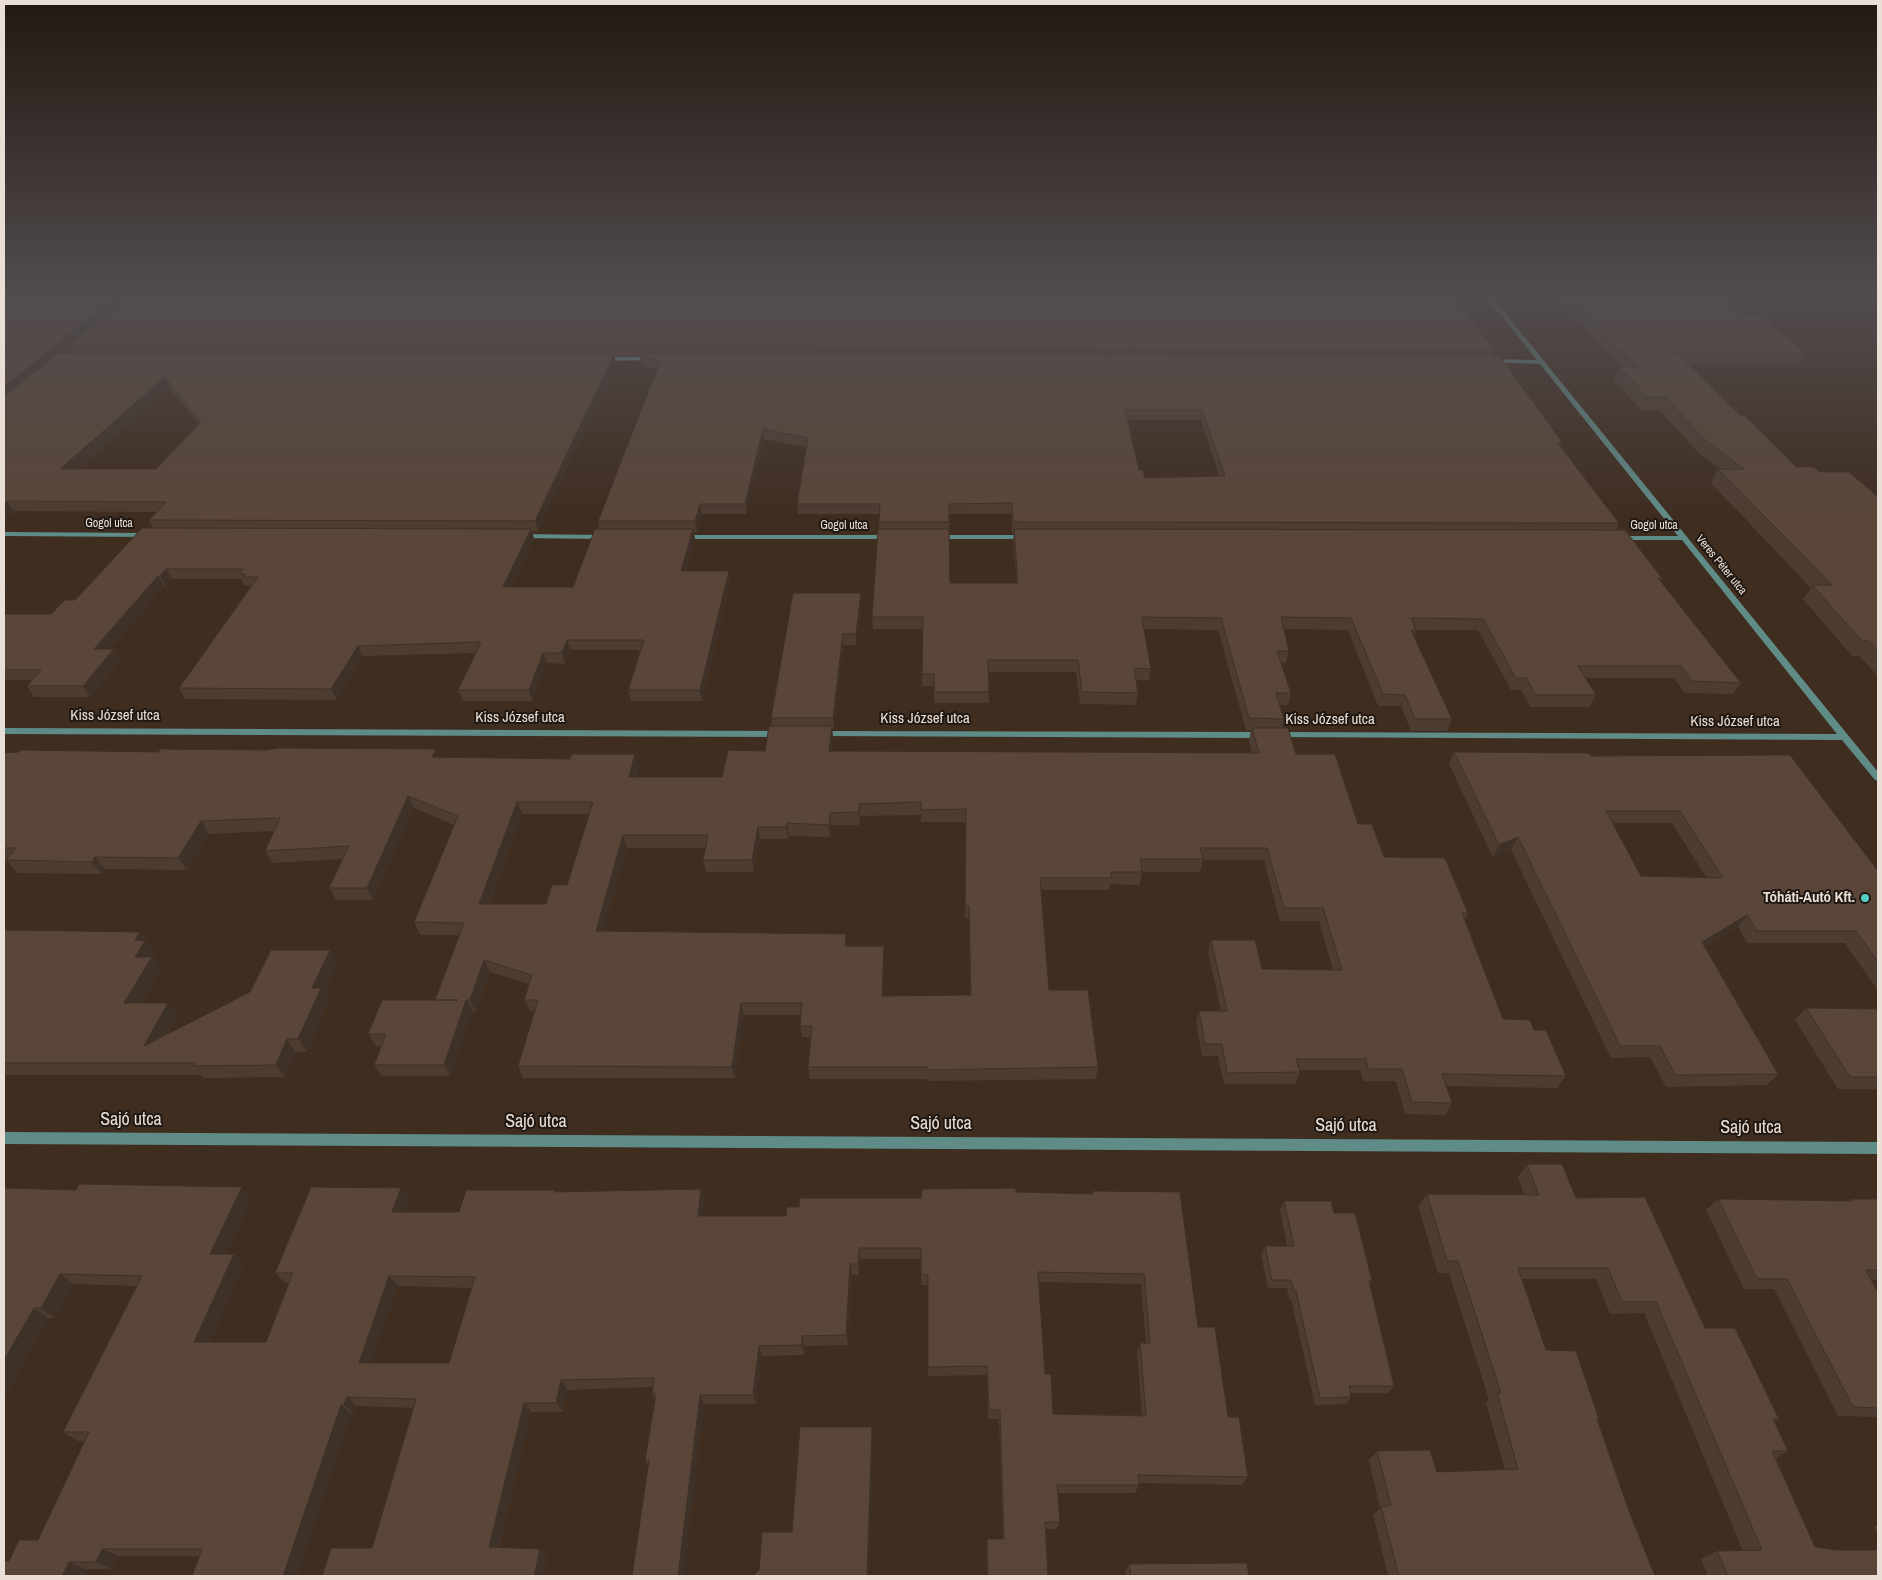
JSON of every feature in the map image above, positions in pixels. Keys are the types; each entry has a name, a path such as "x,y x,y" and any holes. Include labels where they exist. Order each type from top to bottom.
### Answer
{"street":[{"name":"Veres Péter utca","path":"1548,371 1878,778"},
{"name":"Gogol utca","path":"4,534 153,535"},
{"path":"510,536 609,537"},
{"name":"Gogol utca","path":"669,537 896,537"},
{"path":"925,537 1034,537"},
{"name":"Gogol utca","path":"1604,538 1684,538"},
{"name":"Kiss József utca","path":"4,731 793,734"},
{"name":"Kiss József utca","path":"813,734 1845,737"},
{"name":"Sajó utca","path":"4,1138 1878,1148"}],"building":[{"path":"4,371 24,371 4,387"},
{"path":"36,371 606,371 535,521 149,520 166,502 7,501 4,503 4,396","holes":["165,377 201,422 156,469 60,469"]},
{"path":"657,371 1511,371 1562,442 1557,442 1619,523 1013,522 1012,503 949,504 949,522 879,522 880,504 797,504 808,438 763,429 745,504 700,504 695,521 598,521","holes":["1125,410 1202,410 1225,476 1145,478 1143,470 1139,470"]},
{"path":"1622,371 1695,371 1741,416 1745,416 1796,467 1814,467 1820,472 1849,472 1878,497 1878,650 1869,641 1862,641 1812,585 1832,585 1718,469 1744,469 1705,440 1665,397 1647,397"},
{"path":"142,528 531,529 503,587 573,587 595,529 693,529 681,571 729,571 700,690 628,690 644,640 567,640 562,653 543,653 529,690 458,690 481,642 358,646 331,689 179,688 258,577 243,577 245,574 239,574 243,569 166,569 94,649 114,649 83,686 27,686 41,670 4,670 4,614 51,614 65,600 75,600"},
{"path":"878,529 949,529 950,583 1018,583 1014,529 1625,530 1662,578 1658,578 1741,683 1692,681 1681,666 1578,666 1596,695 1536,695 1526,678 1516,678 1483,619 1411,618 1416,630 1411,630 1452,719 1415,719 1405,695 1383,694 1351,618 1281,617 1289,651 1277,651 1291,693 1276,693 1284,719 1249,718 1221,618 1142,617 1151,669 1134,668 1138,693 1082,692 1078,660 988,660 989,692 934,692 934,674 922,674 923,617 872,617"},
{"path":"793,593 861,593 856,634 843,634 833,718 771,718"},
{"path":"769,726 832,726 829,751 1259,753 1252,728 1288,728 1296,754 1335,754 1358,824 1372,824 1384,857 1445,858 1468,913 1462,913 1503,1019 1530,1020 1534,1030 1546,1030 1566,1076 1442,1074 1452,1103 1412,1102 1402,1069 1368,1069 1366,1059 1296,1059 1300,1072 1227,1073 1222,1044 1205,1044 1199,1011 1227,1011 1211,940 1255,940 1262,969 1342,970 1323,908 1284,908 1267,848 1200,848 1203,859 1140,859 1142,872 1111,872 1111,878 1040,878 1049,990 1088,990 1098,1067 927,1070 927,1067 808,1067 812,1026 800,1026 802,1003 741,1003 732,1067 518,1066 538,1000 524,1000 532,975 484,960 470,1000 466,1000 444,1065 374,1065 386,1034 368,1034 382,1000 435,1000 464,923 414,922 458,816 408,796 367,888 329,888 349,846 265,851 280,818 201,821 178,858 95,857 92,862 6,860 16,848 4,848 4,753 19,752 21,750 158,752 161,749 267,750 278,748 436,749 432,757 570,759 572,754 635,754 629,777 722,777 728,750 765,751","holes":["517,802 593,802 567,885 552,885 546,904 479,904","921,802 921,810 966,809 965,906 969,906 971,995 882,996 884,946 845,946 846,934 596,931 623,835 708,835 703,860 752,860 758,827 786,827 787,823 829,825 830,813 859,812 859,804"]},
{"path":"1454,752 1589,753 1591,756 1790,755 1878,871 1878,962 1856,931 1757,931 1747,915 1702,942 1778,1074 1675,1075 1660,1046 1620,1046 1518,837 1499,845","holes":["1606,811 1680,811 1723,878 1641,876"]},
{"path":"4,930 140,932 135,940 145,941 135,957 152,957 124,1003 168,1003 144,1046 250,992 271,950 330,950 312,988 321,988 298,1039 287,1039 276,1065 193,1066 195,1063 4,1063"},
{"path":"1806,1008 1878,1009 1878,1077 1850,1077"},
{"path":"1527,1164 1562,1164 1576,1198 1645,1197 1705,1328 1735,1328 1779,1419 1773,1419 1788,1451 1772,1451 1815,1547 1836,1550 1878,1550 1878,1576 1728,1576 1717,1551 1762,1550 1656,1302 1622,1302 1608,1268 1518,1268 1546,1350 1576,1351 1629,1511 1655,1576 1399,1576 1381,1507 1391,1505 1377,1451 1430,1450 1437,1472 1518,1469 1497,1393 1501,1393 1458,1261 1447,1261 1427,1194 1539,1195"},
{"path":"79,1184 242,1187 210,1254 234,1254 194,1342 266,1342 293,1273 275,1273 311,1187 401,1188 392,1212 459,1212 466,1190 555,1190 555,1192 701,1189 698,1216 786,1216 787,1207 799,1207 800,1198 921,1198 922,1189 1016,1188 1016,1192 1093,1194 1092,1191 1180,1192 1198,1327 1215,1327 1228,1417 1239,1417 1248,1477 1138,1475 1139,1485 1057,1485 1060,1522 1045,1522 1048,1576 988,1576 987,1539 1004,1539 1000,1410 989,1410 987,1366 928,1367 928,1275 921,1275 921,1248 859,1248 858,1264 850,1264 846,1335 802,1336 802,1345 759,1346 753,1395 700,1395 678,1576 632,1576 649,1460 645,1460 656,1394 652,1394 654,1378 561,1380 556,1403 524,1403 489,1547 540,1549 534,1576 322,1576 331,1548 372,1548 416,1399 347,1397 344,1405 341,1405 283,1576 192,1576 202,1549 102,1549 96,1562 69,1562 62,1576 4,1576 4,1561 9,1561 19,1540 38,1540 89,1432 63,1432 142,1276 60,1274 41,1308 34,1308 4,1360 4,1188 76,1190","holes":["1038,1272 1144,1274 1150,1343 1140,1343 1146,1416 1053,1414 1051,1374 1045,1374","389,1276 475,1277 449,1363 359,1363"]},
{"path":"1718,1199 1852,1201 1851,1199 1878,1199 1878,1270 1866,1270 1878,1293 1878,1408 1853,1407 1787,1279 1757,1279"},
{"path":"1284,1201 1331,1201 1334,1213 1355,1213 1372,1281 1369,1281 1394,1386 1349,1386 1351,1397 1320,1398 1296,1291 1294,1291 1291,1280 1272,1280 1265,1246 1294,1246"},
{"path":"800,1427 872,1427 867,1576 753,1576 759,1570 762,1532 792,1532"},
{"path":"1247,1563 1249,1576 1131,1576 1129,1564"}],"place":[{"name":"Tóháti-Autó Kft.","path":"1865,898"}]}
